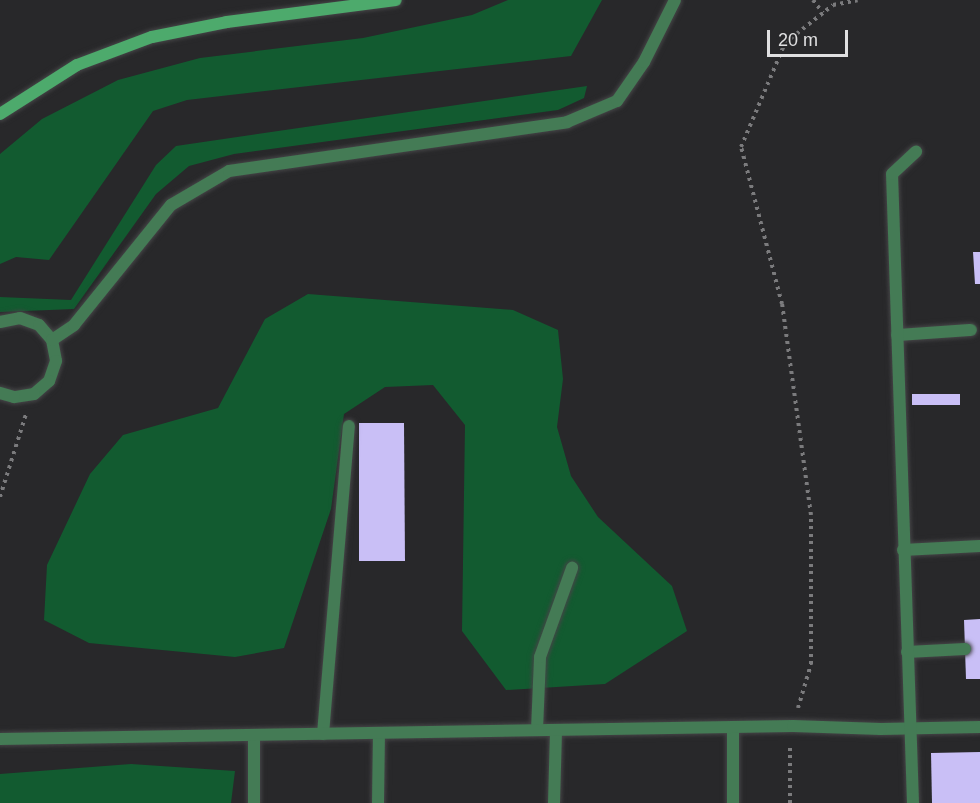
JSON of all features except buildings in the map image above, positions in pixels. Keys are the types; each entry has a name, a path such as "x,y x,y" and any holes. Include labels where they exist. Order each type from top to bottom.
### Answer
{"main road":[{"path":"0,114 77,65 152,37 227,22 396,0"}],"street":[{"path":"52,340 74,325 171,205 229,171 567,122 617,102 644,62 675,0"},
{"path":"913,803 892,174 916,152"},
{"path":"0,322 20,318 39,325 52,340 56,361 49,381 34,394 14,398 0,393"},
{"path":"897,335 971,330"},
{"path":"323,734 349,426"},
{"path":"903,550 980,546"},
{"path":"537,730 540,657 572,568"},
{"path":"907,652 965,649"},
{"path":"0,739 793,726 881,729 980,727"},
{"path":"733,728 733,803"},
{"path":"554,803 556,730"},
{"path":"378,803 379,734"},
{"path":"254,735 254,803"}],"path":[{"path":"813,0 824,13"},
{"path":"790,803 788,758 793,726 811,664 811,515 782,304 741,147 785,43 833,5 858,0"},
{"path":"0,497 34,394"}],"green space":[{"path":"508,0 602,0 571,56 187,100 153,111 49,260 16,257 0,264 0,154 42,119 118,80 200,58 363,38 472,15"},
{"path":"587,86 584,98 558,110 234,154 189,166 156,194 74,309 0,312 0,297 71,300 156,165 176,146"},
{"path":"308,294 513,310 558,330 563,379 557,427 571,476 598,517 672,586 687,631 605,684 506,690 462,631 465,425 433,385 385,387 344,414 331,509 284,648 235,657 89,643 44,620 47,565 90,474 123,435 218,408 265,319"},
{"path":"131,764 235,771 231,803 0,803 0,774"}]}
